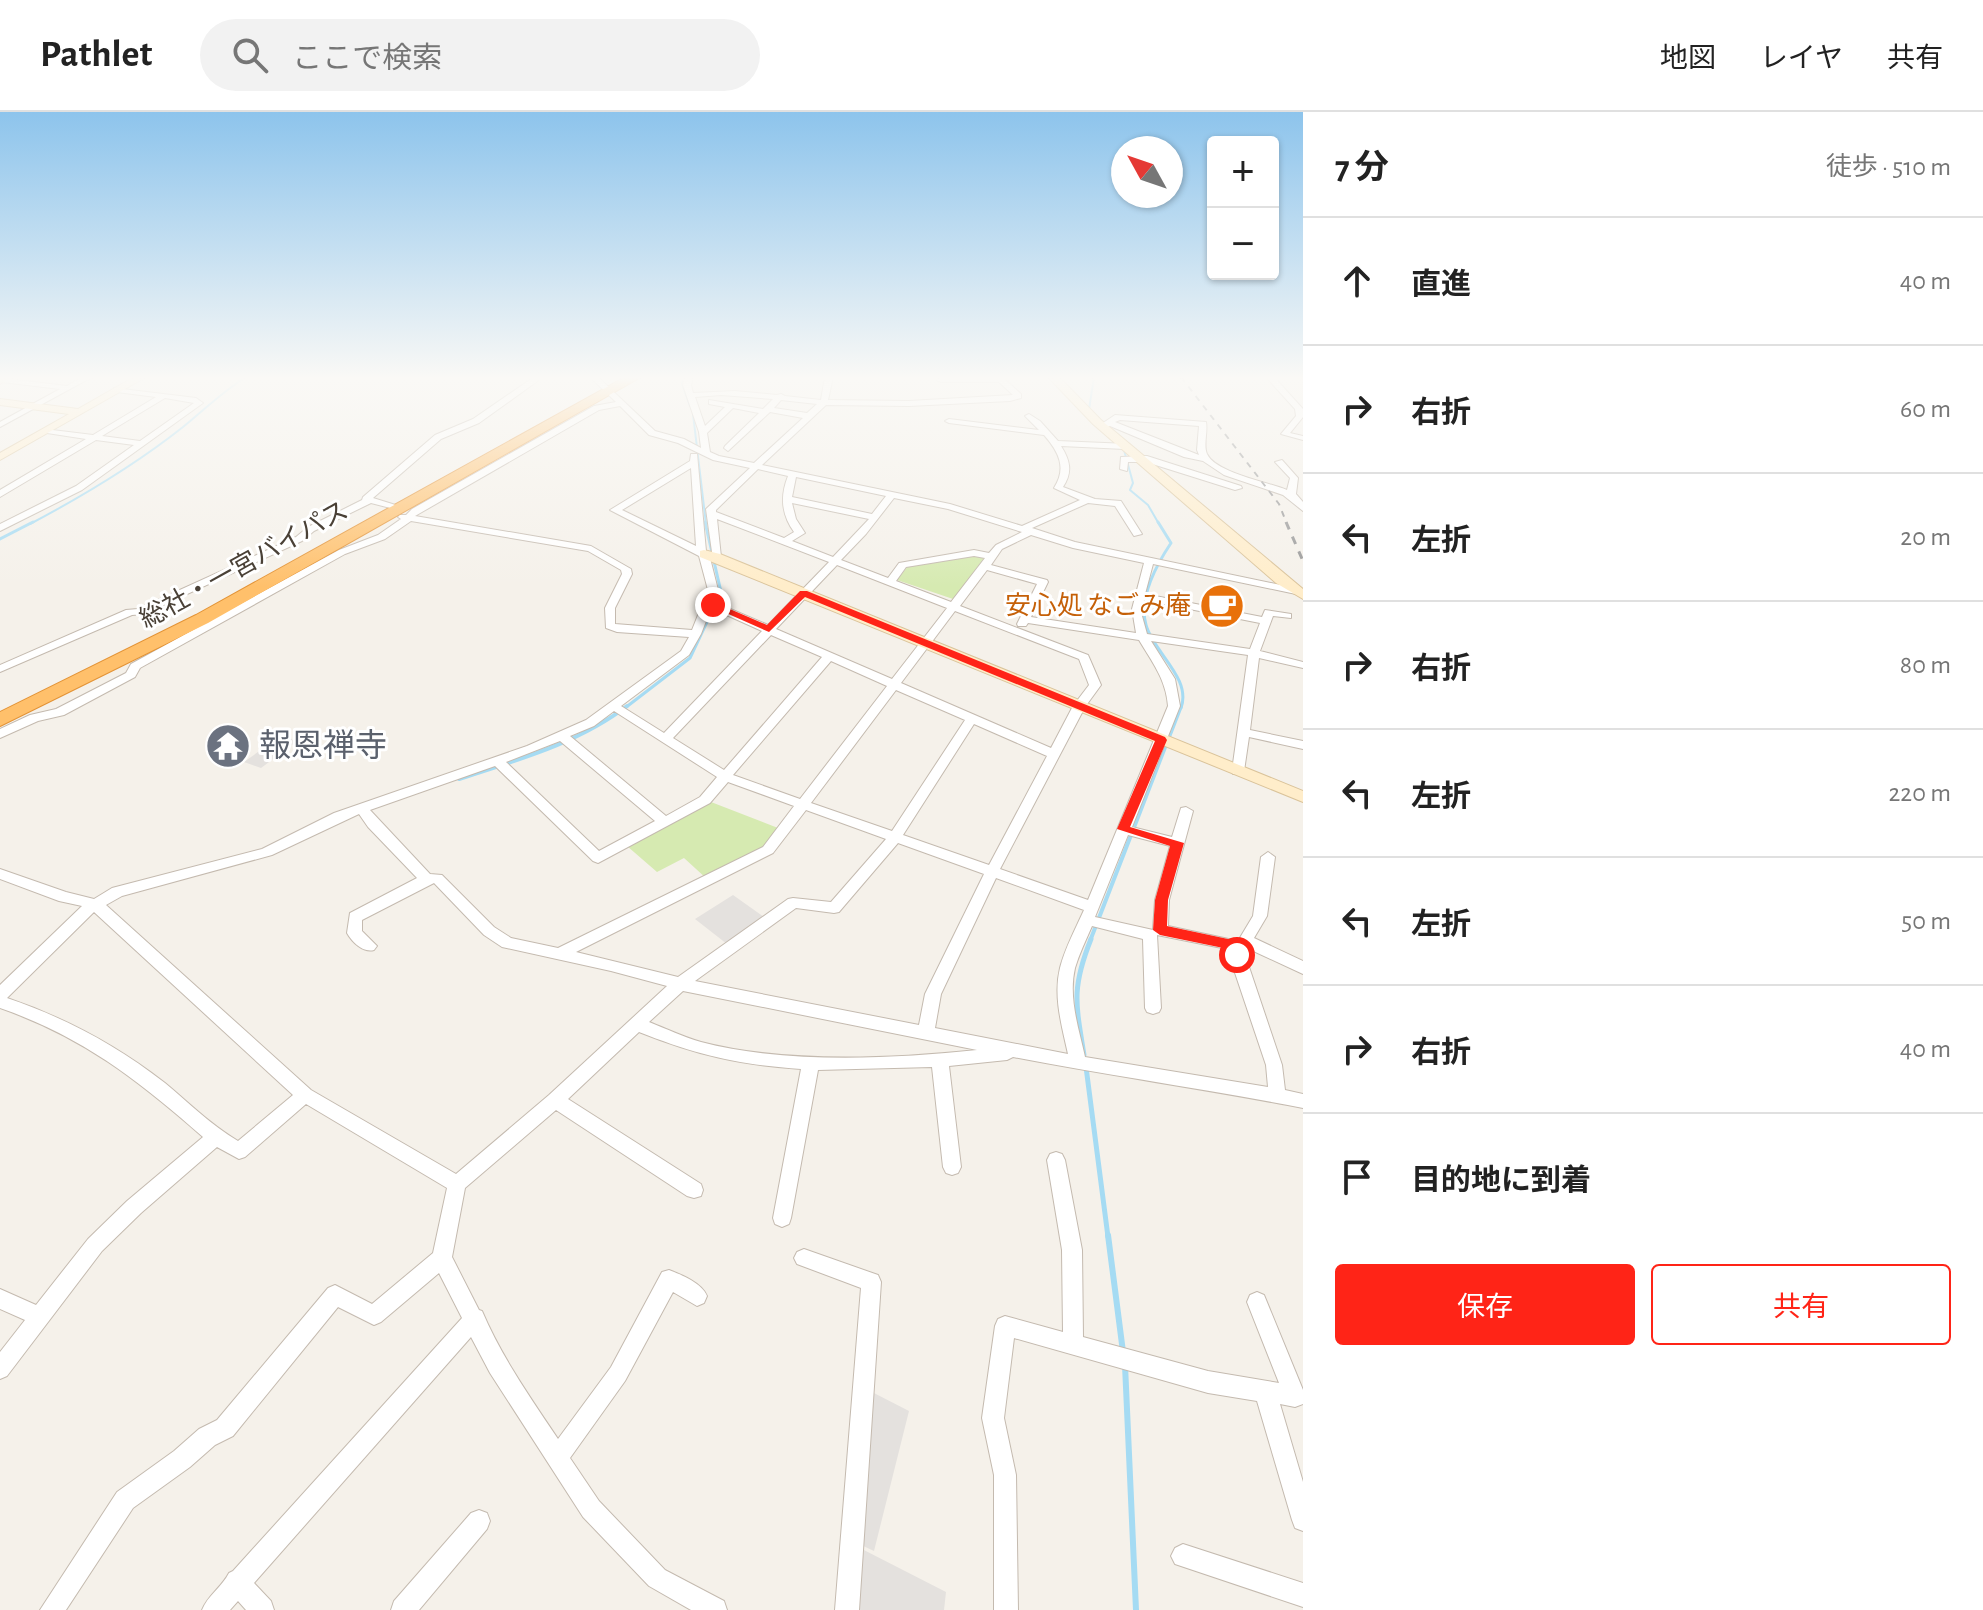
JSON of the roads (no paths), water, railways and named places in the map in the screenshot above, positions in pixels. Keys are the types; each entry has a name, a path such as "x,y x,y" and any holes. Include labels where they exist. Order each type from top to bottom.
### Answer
{"highway":[{"name":"総社・一宮バイパス","path":"0,720 189,626 524,447"}],"street":[{"path":"0,457 18,447"},
{"path":"0,494 78,447"},
{"path":"0,528 79,488 139,447"},
{"path":"426,447 366,499 400,514 591,549 626,569 627,574 610,608 610,626 696,634"},
{"path":"692,447 756,466 950,507 1073,545 1300,593"},
{"path":"701,447 694,462 615,510 708,555 1303,797"},
{"path":"708,555 711,509 776,447"},
{"path":"1058,447 1068,469 1066,479 1058,488 1086,500 1118,503 1137,534"},
{"path":"1126,447 1300,593"},
{"path":"1166,447 1207,460 1231,474 1291,495 1303,508"},
{"path":"1201,447 1207,460"},
{"path":"1124,469 1124,459 1141,459 1238,488"},
{"path":"305,1095 239,1151 216,1137 160,1088 110,1053 54,1022 1,1000 95,904 144,883 267,852 329,821 501,764 565,738 621,710 679,659 713,605 694,462"},
{"path":"1279,462 1294,478 1291,495"},
{"path":"786,541 800,533 791,524 786,499 785,490 793,474"},
{"path":"666,738 835,560 892,495"},
{"path":"786,499 874,517"},
{"path":"0,669 49,650 58,641 130,612 140,612 220,578 370,500"},
{"path":"561,953 768,850 999,547 1086,500"},
{"path":"0,734 34,718 60,712 131,675 135,666 400,514"},
{"path":"712,514 1084,657 1095,685 1079,706 992,872 933,994 926,1033"},
{"path":"0,515 19,518"},
{"path":"890,582 903,565 974,553 1043,582 1026,620 1016,630"},
{"path":"1084,1064 1065,981 1123,829 1166,741 1174,706 1175,692 1170,676 1143,635 1136,617 1149,561"},
{"path":"1141,596 1265,621"},
{"path":"713,605 1055,755"},
{"path":"1238,771 1254,653 1269,612 1287,616"},
{"path":"1026,620 1254,653 1303,665"},
{"path":"501,764 598,858 705,800 829,656"},
{"path":"621,710 726,777 992,872 1150,935 1153,1008"},
{"path":"52,1610 125,1500 207,1437 225,1428 335,1295 374,1315 442,1258 457,1184 555,1100 680,984 793,903 834,908 895,837 972,718"},
{"path":"1243,732 1303,745"},
{"path":"565,738 665,822"},
{"path":"362,809 427,879"},
{"path":"1186,811 1162,900 1160,930 1244,944 1303,968"},
{"path":"1123,829 1177,843"},
{"path":"1268,857 1260,916 1237,955 1274,1065 1277,1096"},
{"path":"0,874 64,897 95,904 305,1095 457,1184"},
{"path":"369,946 354,933 355,917 427,879 437,878 489,931 507,943 561,953 680,984 1021,1052 1303,1101"},
{"path":"637,1024 712,1051 811,1062 940,1060 1021,1052"},
{"path":"940,1060 952,1167"},
{"path":"782,1218 811,1062"},
{"path":"555,1100 694,1190"},
{"path":"0,1369 95,1245 216,1137"},
{"path":"1056,1160 1072,1250 1073,1345"},
{"path":"442,1258 497,1366 591,1509 657,1578 715,1610"},
{"path":"804,1258 871,1282 847,1610"},
{"path":"557,1458 618,1374 669,1279 697,1296"},
{"path":"0,1299 40,1317"},
{"path":"1006,1610 1005,1475 993,1418 1005,1326 1208,1382 1295,1396 1257,1302"},
{"path":"214,1610 475,1318"},
{"path":"1265,1391 1303,1520"},
{"path":"403,1610 479,1521"},
{"path":"1183,1556 1303,1595"},
{"path":"237,1581 262,1610"}],"waterway":[{"path":"30,524 89,491 156,447"},
{"path":"697,447 706,524"},
{"path":"1124,450 1133,483 1130,490 1148,505 1159,524"},
{"path":"0,539 33,522"},
{"path":"625,708 690,658 721,592 705,522"},
{"path":"1158,522 1171,543 1150,581 1144,614 1150,635 1181,686 1181,708"},
{"path":"459,779 568,740 627,706"},
{"path":"1090,941 1181,706"},
{"path":"1084,1055 1077,997 1080,971 1091,939"},
{"path":"1086,1067 1108,1237"},
{"path":"1108,1235 1123,1352"},
{"path":"1125,1365 1136,1610"}],"railway":[{"path":"1235,447 1279,504 1287,524"},
{"path":"1286,522 1303,561"}],"place":[{"name":"安心処 なごみ庵","path":"1222,606"},
{"name":"報恩禅寺","path":"228,746"}]}
